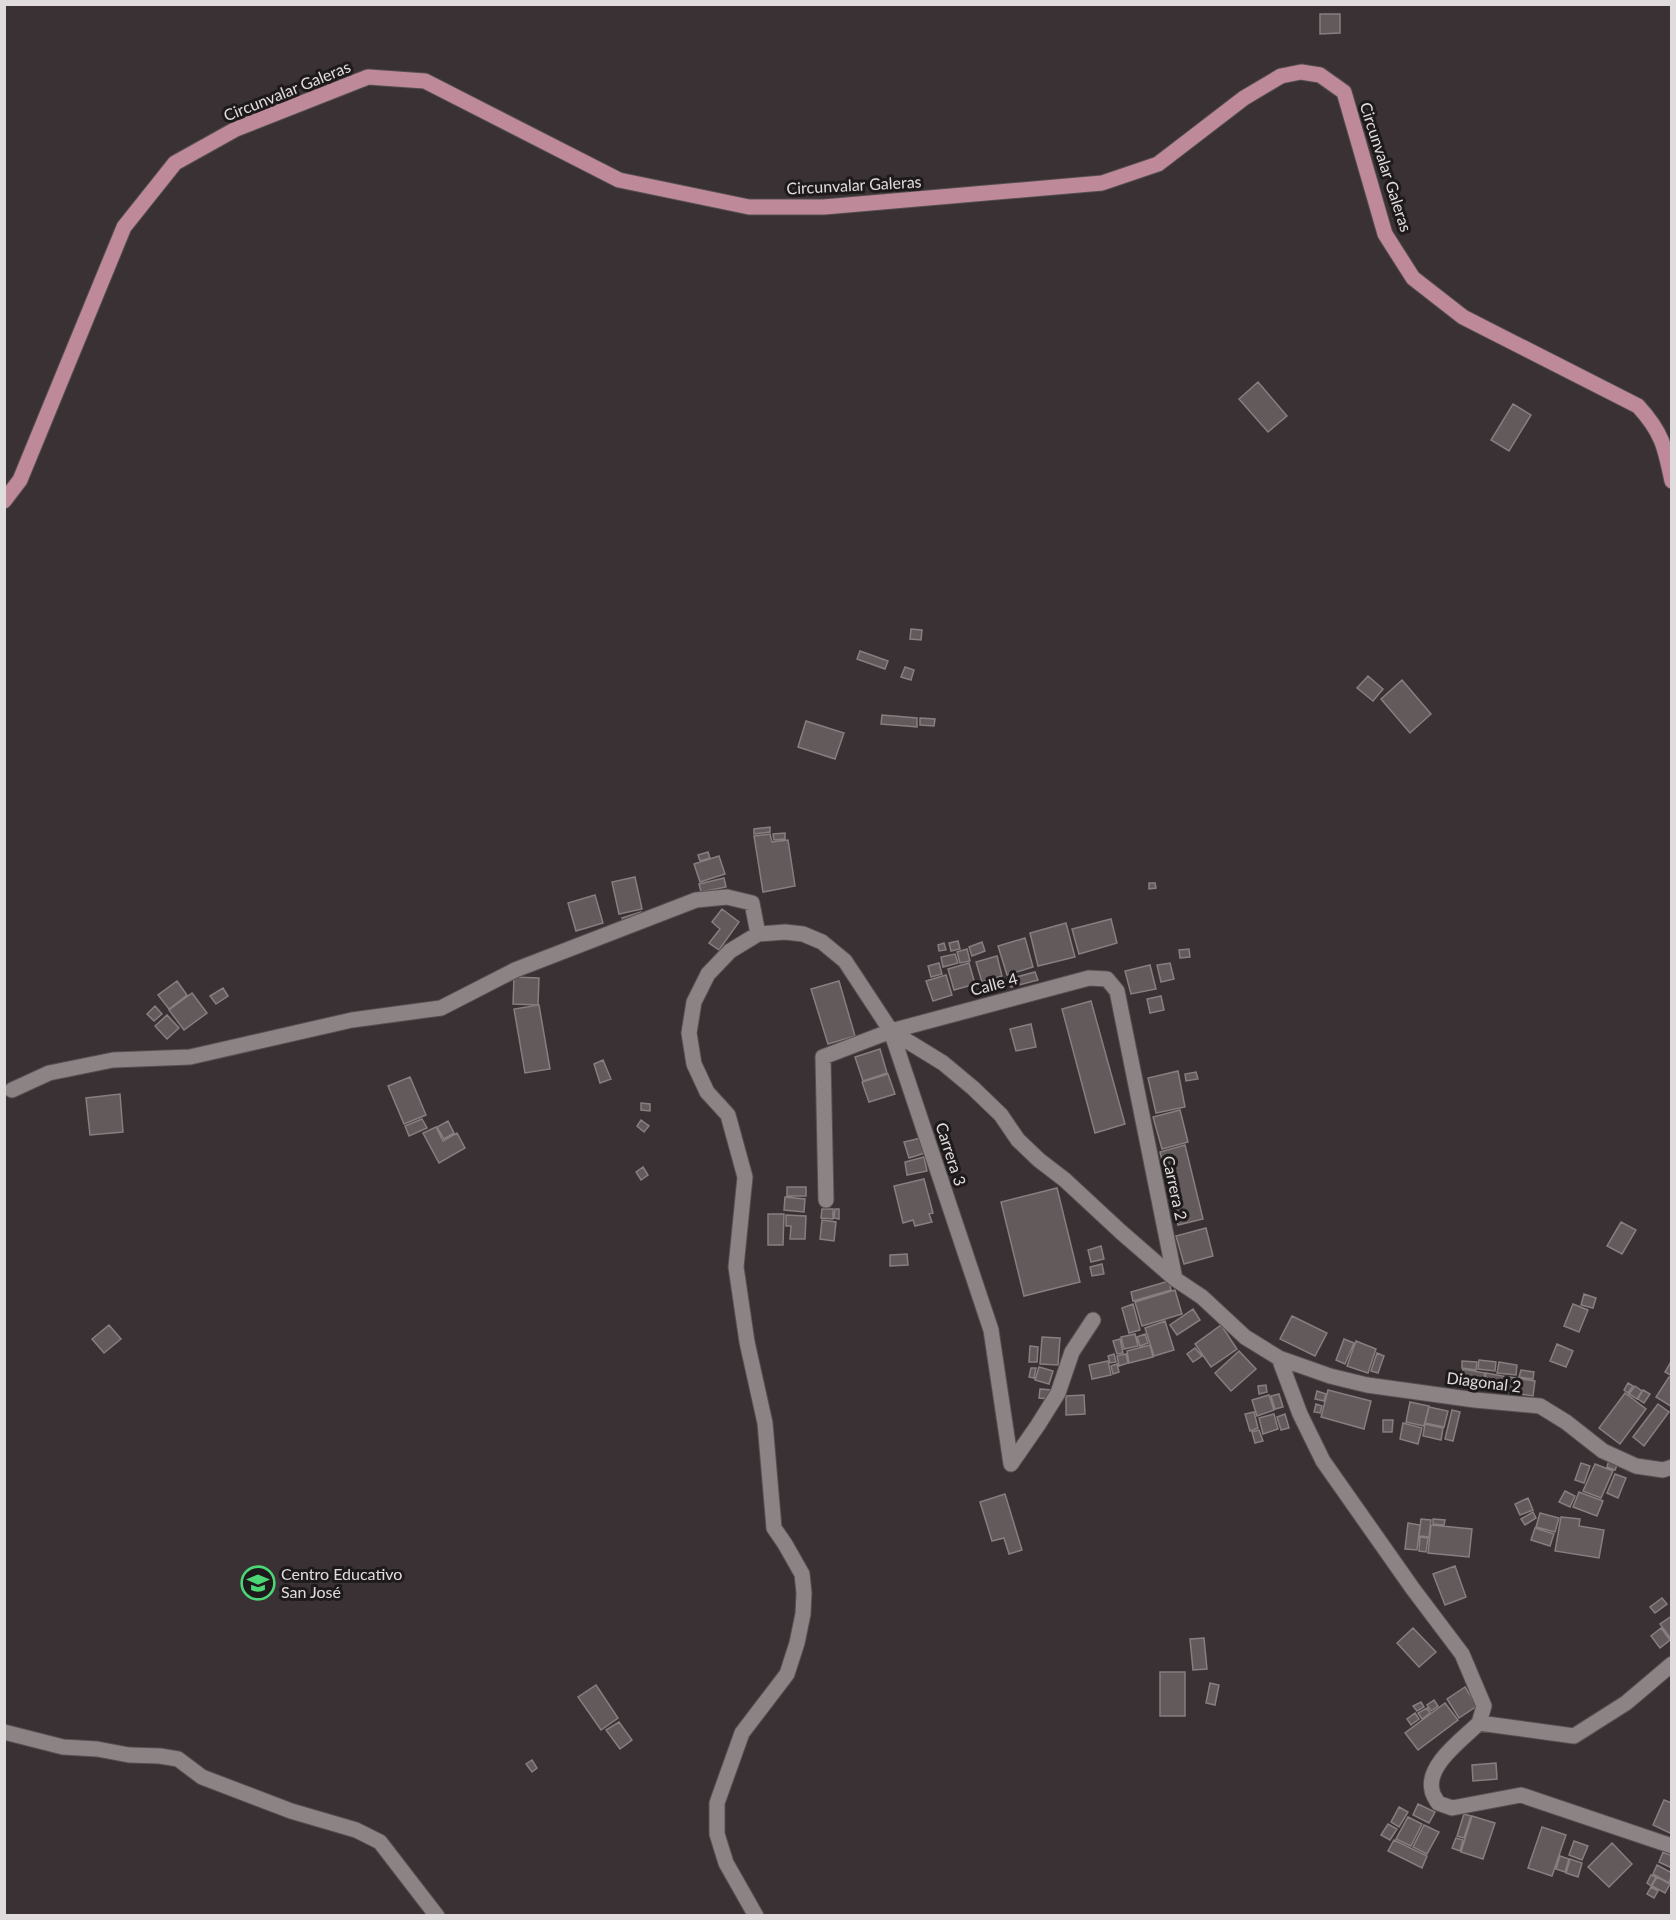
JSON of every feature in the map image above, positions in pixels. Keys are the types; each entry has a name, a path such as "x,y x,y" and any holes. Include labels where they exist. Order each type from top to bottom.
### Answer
{"main road":[{"name":"Circunvalar Galeras","path":"4,501 20,480 124,227 175,163 236,129 368,77 425,81 619,180 749,207 824,207 1102,183 1158,164 1244,98 1281,76 1301,72 1320,75 1344,92 1385,234 1413,278 1463,317 1638,406 1652,421 1665,445 1671,481"}],"street":[{"path":"12,1090 50,1073 113,1060 190,1057 352,1020 441,1008 515,970 696,900 727,897 752,903 758,934 730,951 708,974 694,1002 689,1033 694,1064 707,1092 728,1115 745,1177 735,1267 747,1342 765,1424 774,1528 802,1574 804,1593 797,1642 787,1674 742,1733 717,1803 717,1834 726,1863 756,1916"},
{"name":"Carrera 3","path":"758,934 785,932 803,934 822,942 845,961 891,1030 991,1330 1011,1464 1058,1393 1072,1352 1093,1320"},
{"name":"Calle 4","path":"826,1200 823,1057 891,1030 1089,978 1107,979"},
{"name":"Carrera 2","path":"1107,979 1117,991 1175,1279"},
{"path":"891,1030 944,1063 1001,1115 1018,1140 1039,1161 1065,1180 1120,1232 1175,1279 1202,1297 1245,1337 1279,1358 1300,1414 1323,1461 1413,1590 1462,1654 1484,1707 1479,1723 1438,1764 1432,1777 1432,1790 1438,1803 1452,1808 1521,1795 1671,1846"},
{"name":"Diagonal 2","path":"1279,1358 1330,1376 1367,1385 1475,1401 1540,1406 1566,1422 1603,1451 1636,1466 1663,1470 1671,1467"},
{"path":"1479,1723 1574,1736 1626,1703 1671,1664"},
{"path":"4,1732 63,1747 178,1759 201,1777 291,1811 356,1830 380,1842 437,1916"}],"building":[{"path":"1320,14 1340,14 1340,33 1320,34"},
{"path":"1258,382 1287,416 1268,432 1239,399"},
{"path":"1513,404 1531,415 1509,451 1491,440"},
{"path":"911,629 922,630 921,640 910,639"},
{"path":"860,651 888,661 885,669 857,659"},
{"path":"905,667 914,670 911,680 901,677"},
{"path":"1368,676 1383,689 1373,701 1357,688"},
{"path":"1402,680 1431,714 1410,733 1381,699"},
{"path":"882,715 917,718 917,727 881,724"},
{"path":"920,718 935,719 934,726 920,725"},
{"path":"806,721 844,733 835,759 798,747"},
{"path":"770,827 770,832 754,834 754,829"},
{"path":"785,833 785,839 774,840 773,834"},
{"path":"770,834 772,842 788,840 795,886 763,892 754,836"},
{"path":"708,852 710,858 700,861 698,855"},
{"path":"719,856 725,874 700,882 694,864"},
{"path":"635,877 642,909 619,914 612,882"},
{"path":"724,878 726,887 701,892 699,884"},
{"path":"1149,883 1155,883 1156,888 1149,889"},
{"path":"595,895 603,923 576,931 568,903"},
{"path":"722,909 739,922 719,950 709,943 720,929 712,922"},
{"path":"641,912 643,918 624,923 622,918"},
{"path":"1111,919 1117,943 1079,954 1072,929"},
{"path":"1066,923 1075,957 1038,966 1030,933"},
{"path":"1025,938 1033,967 1007,975 998,946"},
{"path":"958,941 960,949 951,951 949,943"},
{"path":"982,942 985,951 972,956 969,947"},
{"path":"944,943 946,950 939,951 938,945"},
{"path":"967,949 970,961 960,963 957,952"},
{"path":"1189,949 1190,957 1180,958 1179,950"},
{"path":"955,954 958,963 943,967 941,957"},
{"path":"997,956 1002,976 982,982 976,962"},
{"path":"939,963 942,974 931,977 928,966"},
{"path":"969,963 975,984 954,990 948,969"},
{"path":"1170,963 1174,979 1161,982 1157,965"},
{"path":"1150,965 1156,989 1131,994 1125,971"},
{"path":"1035,972 1038,980 1011,987 1009,979"},
{"path":"946,975 952,995 933,1001 926,981"},
{"path":"514,977 539,978 538,1005 513,1004"},
{"path":"177,981 187,995 169,1009 158,995"},
{"path":"839,981 855,1036 828,1044 811,989"},
{"path":"223,988 228,996 216,1004 210,996"},
{"path":"192,993 207,1013 184,1030 169,1010"},
{"path":"1161,996 1164,1010 1150,1013 1147,999"},
{"path":"1091,1001 1125,1124 1095,1133 1062,1009"},
{"path":"539,1005 550,1069 525,1073 514,1009"},
{"path":"155,1006 162,1014 154,1021 147,1014"},
{"path":"167,1015 179,1028 167,1039 155,1026"},
{"path":"1031,1024 1036,1047 1016,1051 1010,1029"},
{"path":"880,1049 887,1073 863,1081 855,1057"},
{"path":"603,1060 611,1079 600,1083 594,1064"},
{"path":"1178,1071 1185,1107 1156,1113 1148,1078"},
{"path":"1196,1072 1198,1079 1186,1081 1185,1074"},
{"path":"888,1074 895,1094 869,1102 862,1082"},
{"path":"410,1077 426,1115 404,1124 388,1086"},
{"path":"120,1094 123,1132 90,1135 86,1098"},
{"path":"641,1103 650,1104 650,1111 641,1110"},
{"path":"1180,1110 1188,1142 1162,1149 1153,1117"},
{"path":"422,1119 427,1128 409,1136 405,1126"},
{"path":"641,1120 649,1126 644,1132 637,1126"},
{"path":"448,1121 454,1133 444,1139 437,1127"},
{"path":"436,1127 443,1141 457,1133 465,1148 439,1163 423,1133"},
{"path":"921,1138 925,1153 909,1158 904,1142"},
{"path":"1185,1145 1203,1219 1178,1225 1160,1152"},
{"path":"924,1157 927,1171 907,1175 905,1162"},
{"path":"643,1167 648,1175 641,1180 636,1172"},
{"path":"924,1179 933,1213 929,1214 932,1222 915,1226 913,1220 903,1223 894,1186"},
{"path":"787,1187 806,1187 806,1196 787,1196"},
{"path":"1057,1188 1080,1282 1024,1296 1001,1202"},
{"path":"785,1197 805,1199 804,1212 784,1210"},
{"path":"822,1209 833,1209 833,1219 821,1218"},
{"path":"835,1209 839,1209 839,1219 834,1218"},
{"path":"768,1214 784,1214 783,1245 768,1245"},
{"path":"786,1215 806,1216 805,1239 790,1239 791,1226 786,1226"},
{"path":"822,1220 836,1222 834,1241 820,1239"},
{"path":"1621,1222 1636,1230 1622,1254 1607,1246"},
{"path":"1206,1228 1213,1256 1184,1264 1176,1236"},
{"path":"1101,1246 1104,1259 1091,1262 1088,1250"},
{"path":"907,1254 908,1265 890,1266 890,1255"},
{"path":"1102,1264 1104,1274 1092,1276 1090,1267"},
{"path":"1169,1281 1171,1290 1133,1301 1131,1292"},
{"path":"1175,1290 1182,1314 1142,1326 1135,1302"},
{"path":"1584,1294 1596,1298 1593,1308 1581,1305"},
{"path":"1133,1304 1140,1330 1129,1333 1122,1308"},
{"path":"1573,1304 1588,1310 1579,1332 1564,1326"},
{"path":"1193,1309 1200,1320 1177,1335 1170,1325"},
{"path":"1292,1316 1327,1333 1315,1356 1280,1339"},
{"path":"1165,1321 1174,1350 1154,1356 1145,1328"},
{"path":"109,1325 121,1339 104,1353 92,1339"},
{"path":"1221,1325 1237,1349 1211,1367 1195,1344"},
{"path":"1135,1334 1138,1346 1124,1349 1121,1337"},
{"path":"1145,1334 1148,1343 1140,1346 1137,1337"},
{"path":"1042,1337 1060,1338 1058,1365 1040,1364"},
{"path":"1120,1339 1123,1353 1117,1354 1113,1341"},
{"path":"1344,1339 1354,1343 1345,1364 1336,1360"},
{"path":"1356,1341 1376,1349 1368,1373 1347,1366"},
{"path":"1557,1344 1573,1351 1566,1367 1550,1361"},
{"path":"1150,1345 1153,1357 1129,1363 1127,1351"},
{"path":"1030,1346 1038,1347 1037,1362 1029,1362"},
{"path":"1195,1348 1202,1356 1193,1362 1187,1354"},
{"path":"1239,1351 1256,1369 1231,1391 1215,1373"},
{"path":"1377,1353 1384,1356 1378,1373 1371,1371"},
{"path":"1114,1354 1116,1362 1110,1363 1108,1356"},
{"path":"1126,1354 1128,1363 1119,1366 1117,1356"},
{"path":"1479,1360 1496,1362 1495,1371 1478,1369"},
{"path":"1672,1360 1672,1376 1665,1372"},
{"path":"1108,1361 1111,1375 1092,1379 1089,1365"},
{"path":"1462,1361 1477,1362 1476,1370 1462,1368"},
{"path":"1499,1362 1517,1365 1516,1375 1497,1373"},
{"path":"1117,1364 1119,1372 1113,1374 1111,1366"},
{"path":"1039,1367 1053,1371 1049,1384 1035,1380"},
{"path":"1031,1368 1036,1368 1034,1378 1029,1377"},
{"path":"1463,1369 1485,1373 1482,1389 1460,1386"},
{"path":"1521,1370 1534,1372 1533,1379 1519,1377"},
{"path":"1486,1373 1508,1377 1505,1392 1484,1388"},
{"path":"1509,1377 1535,1381 1533,1396 1507,1392"},
{"path":"1669,1377 1672,1379 1672,1407 1656,1397"},
{"path":"1628,1383 1633,1386 1628,1393 1624,1390"},
{"path":"1266,1385 1267,1392 1259,1394 1258,1386"},
{"path":"1635,1386 1642,1391 1637,1399 1629,1394"},
{"path":"1040,1389 1052,1390 1050,1399 1039,1398"},
{"path":"1328,1390 1371,1401 1364,1429 1321,1417"},
{"path":"1643,1390 1650,1394 1644,1403 1638,1399"},
{"path":"1317,1391 1326,1394 1324,1401 1315,1399"},
{"path":"1625,1393 1646,1409 1620,1444 1599,1428"},
{"path":"1279,1394 1283,1407 1275,1409 1271,1396"},
{"path":"1084,1395 1085,1414 1066,1415 1066,1396"},
{"path":"1269,1395 1274,1410 1257,1416 1252,1400"},
{"path":"1410,1402 1429,1406 1424,1426 1406,1422"},
{"path":"1316,1404 1322,1406 1320,1413 1314,1412"},
{"path":"1658,1404 1669,1412 1644,1446 1633,1437"},
{"path":"1429,1407 1448,1411 1444,1427 1425,1423"},
{"path":"1452,1410 1460,1412 1453,1441 1445,1439"},
{"path":"1254,1412 1258,1428 1250,1431 1245,1414"},
{"path":"1274,1414 1278,1429 1263,1434 1259,1418"},
{"path":"1285,1414 1289,1428 1281,1430 1277,1417"},
{"path":"1383,1420 1393,1420 1392,1432 1383,1432"},
{"path":"1403,1423 1422,1428 1418,1444 1400,1439"},
{"path":"1425,1424 1443,1428 1441,1440 1423,1436"},
{"path":"1259,1430 1263,1441 1255,1443 1252,1432"},
{"path":"1609,1460 1618,1463 1615,1470 1607,1467"},
{"path":"1581,1463 1590,1466 1584,1483 1575,1480"},
{"path":"1595,1464 1613,1471 1601,1498 1583,1491"},
{"path":"1615,1474 1626,1478 1618,1498 1607,1493"},
{"path":"1565,1491 1575,1496 1570,1507 1559,1502"},
{"path":"1579,1492 1603,1501 1597,1516 1573,1507"},
{"path":"1005,1494 1022,1550 1009,1554 1004,1538 992,1541 980,1502"},
{"path":"1528,1498 1533,1510 1520,1515 1515,1504"},
{"path":"1533,1512 1536,1518 1525,1525 1521,1519"},
{"path":"1540,1513 1559,1518 1555,1532 1536,1527"},
{"path":"1561,1517 1580,1519 1579,1526 1604,1530 1599,1558 1555,1551"},
{"path":"1421,1519 1431,1520 1429,1537 1419,1536"},
{"path":"1433,1519 1445,1520 1444,1525 1433,1524"},
{"path":"1408,1523 1420,1525 1417,1550 1405,1549"},
{"path":"1431,1525 1472,1529 1469,1557 1428,1553"},
{"path":"1535,1528 1554,1534 1550,1546 1531,1540"},
{"path":"1420,1537 1428,1538 1426,1552 1419,1551"},
{"path":"1455,1566 1466,1597 1445,1605 1433,1574"},
{"path":"1662,1598 1667,1604 1655,1613 1650,1607"},
{"path":"1672,1616 1672,1638 1671,1639 1660,1624"},
{"path":"1413,1628 1436,1652 1419,1667 1397,1643"},
{"path":"1661,1628 1670,1640 1660,1648 1651,1636"},
{"path":"1204,1638 1207,1669 1193,1670 1190,1639"},
{"path":"1160,1672 1185,1672 1185,1716 1160,1716"},
{"path":"1210,1683 1219,1685 1215,1705 1206,1703"},
{"path":"596,1685 618,1718 601,1730 578,1697"},
{"path":"1465,1687 1477,1706 1459,1718 1447,1699"},
{"path":"1434,1700 1438,1706 1431,1711 1427,1705"},
{"path":"1421,1702 1424,1707 1417,1711 1413,1706"},
{"path":"1445,1703 1458,1720 1418,1750 1405,1733"},
{"path":"1427,1708 1430,1713 1422,1719 1418,1713"},
{"path":"1415,1713 1419,1719 1411,1725 1407,1719"},
{"path":"619,1722 632,1740 620,1749 606,1730"},
{"path":"532,1760 537,1768 532,1772 526,1764"},
{"path":"1496,1763 1497,1779 1473,1781 1472,1765"},
{"path":"1664,1800 1672,1803 1672,1834 1653,1825"},
{"path":"1418,1804 1435,1812 1429,1823 1413,1815"},
{"path":"1399,1807 1408,1812 1399,1827 1391,1822"},
{"path":"1464,1814 1471,1816 1464,1838 1457,1836"},
{"path":"1472,1816 1495,1823 1483,1859 1461,1852"},
{"path":"1408,1817 1422,1824 1411,1846 1396,1839"},
{"path":"1388,1824 1397,1829 1390,1840 1381,1835"},
{"path":"1424,1825 1439,1832 1427,1854 1413,1847"},
{"path":"1542,1827 1566,1835 1552,1876 1528,1868"},
{"path":"1456,1838 1463,1840 1460,1851 1452,1848"},
{"path":"1394,1840 1427,1856 1422,1868 1388,1851"},
{"path":"1574,1841 1588,1846 1582,1860 1569,1855"},
{"path":"1612,1843 1632,1864 1609,1887 1588,1867"},
{"path":"1663,1852 1672,1856 1672,1868 1659,1862"},
{"path":"1560,1856 1569,1859 1565,1872 1556,1869"},
{"path":"1570,1859 1582,1863 1578,1877 1566,1873"},
{"path":"1657,1865 1672,1873 1669,1883 1653,1874"},
{"path":"1651,1875 1656,1877 1651,1886 1647,1883"},
{"path":"1657,1877 1670,1884 1665,1893 1652,1886"},
{"path":"1651,1887 1658,1891 1654,1898 1647,1894"}],"place":[{"name":"Centro Educativo San José","path":"258,1583"}]}
